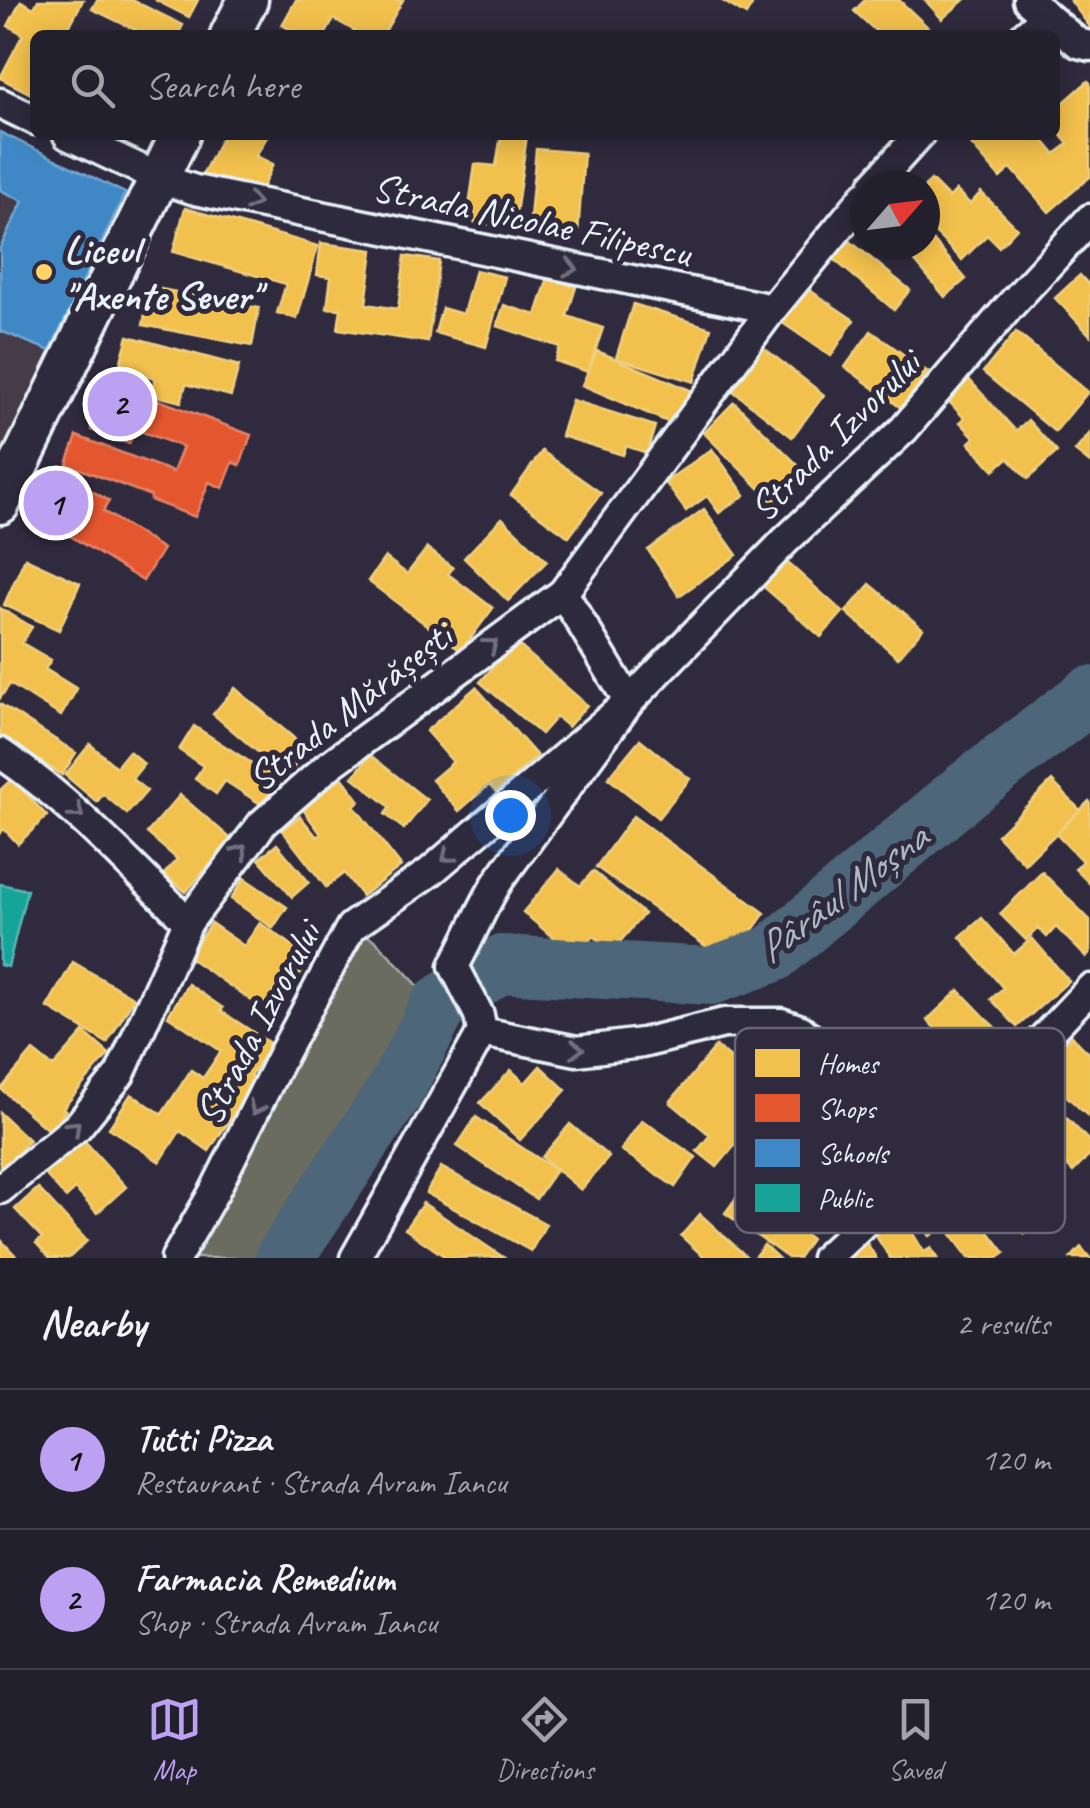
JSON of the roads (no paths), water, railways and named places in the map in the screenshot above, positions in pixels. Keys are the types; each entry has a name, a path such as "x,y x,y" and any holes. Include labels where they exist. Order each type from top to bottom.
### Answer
{"main road":[{"path":"233,30 248,0"},
{"path":"0,504 178,140"}],"street":[{"path":"1033,17 1056,30"},
{"path":"1060,33 1090,46"},
{"path":"0,103 30,118"},
{"name":"Strada Nicolae Filipescu","path":"79,140 159,178 195,190 772,310"},
{"path":"888,170 914,140"},
{"name":"Strada Mărășești","path":"0,1190 78,1126 120,1074 188,922 262,824 327,767 563,592 772,310 850,214"},
{"name":"Strada Izvorului","path":"176,1258 352,927 430,872 629,702 786,540 904,429 1090,219"},
{"path":"563,592 629,702"},
{"name":"Strada Izvorului","path":"480,1024 454,966 499,880 629,702"},
{"path":"0,753 90,823 188,922"},
{"path":"1053,1028 1090,989"},
{"path":"355,1258 480,1024 577,1052 642,1043 724,1023 781,1022 797,1028"},
{"path":"826,1258 854,1233"}],"waterway":[{"name":"Pârâul Moșna","path":"284,1258 395,1091 440,1004 501,964 711,976 772,954 965,791 1090,695"}],"place":[{"name":"Liceul \"Axente Sever\"","path":"44,272"},
{"name":"Farmacia Remedium","path":"120,404"},
{"name":"Tutti Pizza","path":"56,503"}]}
